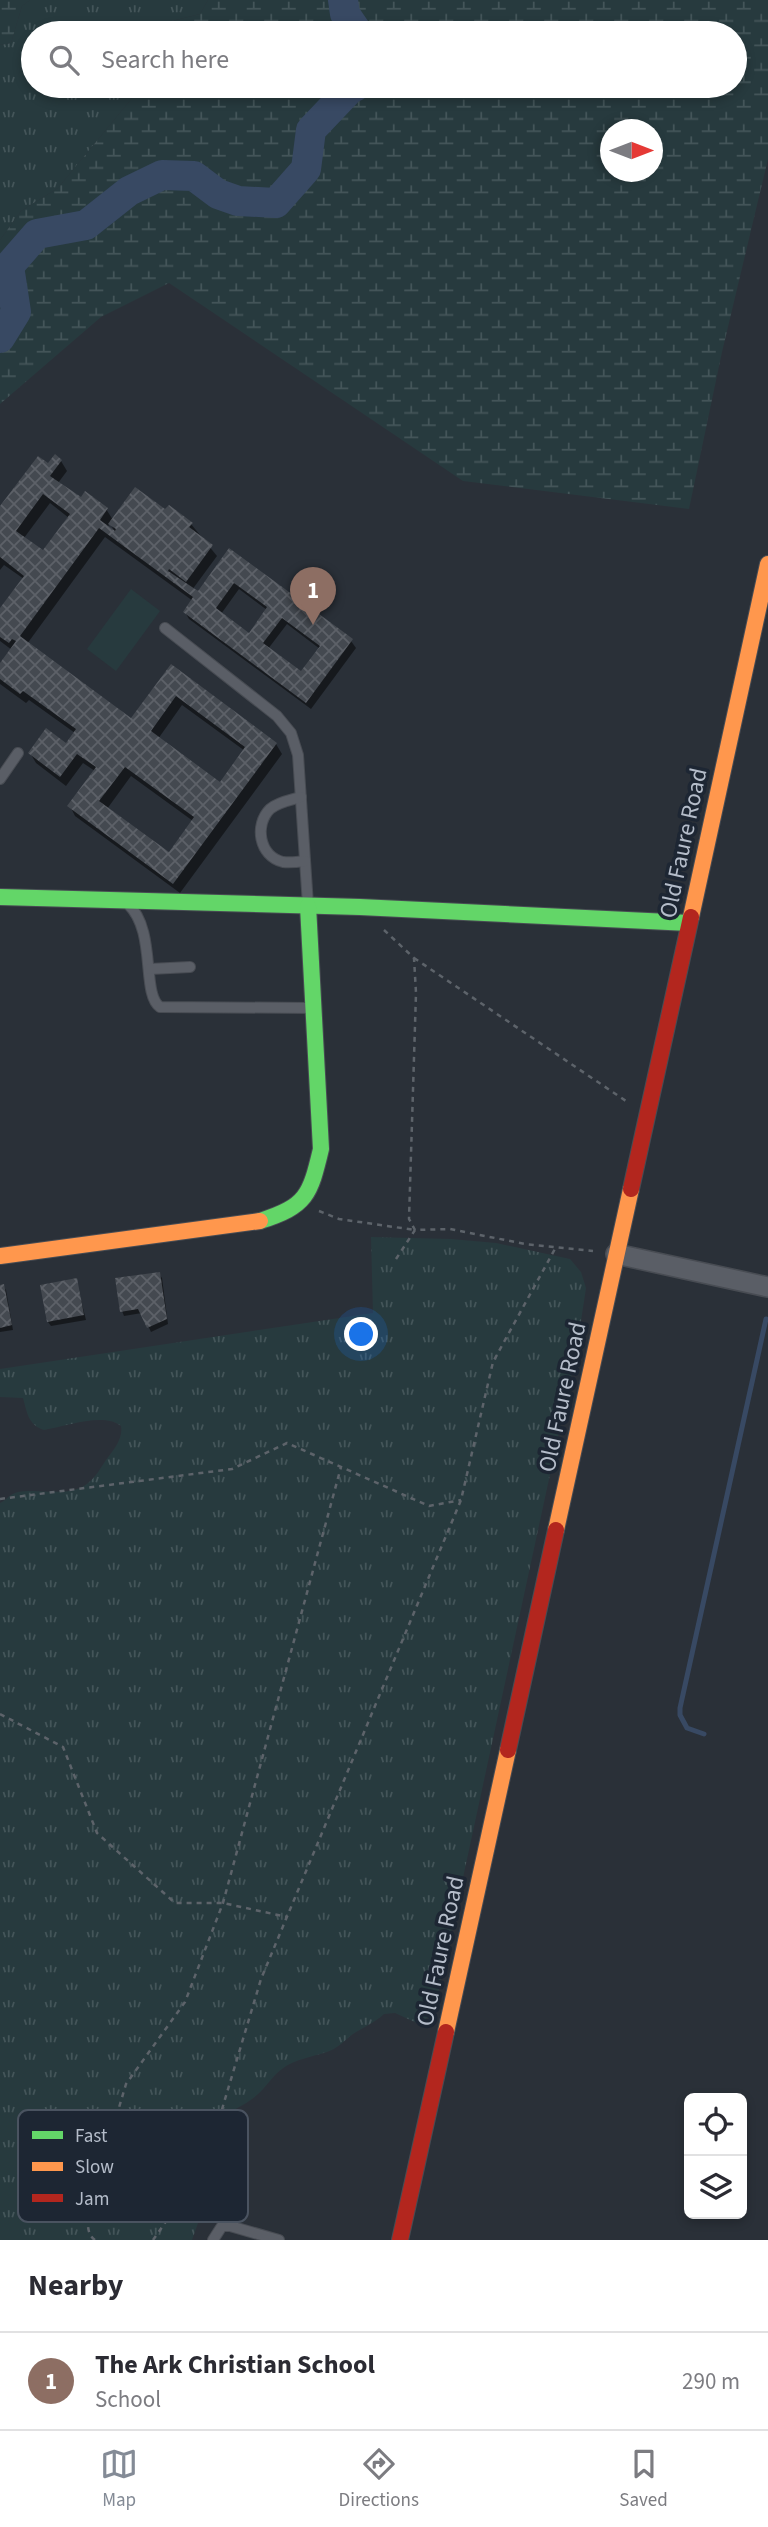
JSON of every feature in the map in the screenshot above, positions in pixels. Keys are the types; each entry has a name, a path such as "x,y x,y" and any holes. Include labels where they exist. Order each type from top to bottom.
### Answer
{"main road":[{"name":"Old Faure Road","path":"393,2239 408,2203 768,564"},
{"path":"0,897 125,902 149,914 308,906 689,923"},
{"path":"0,1256 254,1223 287,1213 302,1204 312,1186 321,1149 308,906"}],"street":[{"path":"616,1254 768,1287"}],"lane":[{"path":"165,628 285,724 295,744 308,906"},
{"path":"0,779 18,752"},
{"path":"301,797 270,809 262,822 261,835 265,848 273,857 285,862 305,861"},
{"path":"125,902 132,908 149,914 151,997 160,1007 313,1008"},
{"path":"150,969 190,967"},
{"path":"213,2240 222,2227 230,2226 276,2240"}],"path":[{"path":"360,907 414,958 647,1115"},
{"path":"414,958 416,993 409,1219 415,1230"},
{"path":"302,1204 339,1219 415,1230 450,1229 525,1244 616,1254"},
{"path":"396,1259 415,1230"},
{"path":"222,2110 261,1979 461,1500 492,1362 556,1247"},
{"path":"0,1499 232,1469 287,1443 429,1506 461,1500"},
{"path":"118,2110 126,2084 185,2002 223,1903 341,1467"},
{"path":"0,1714 63,1747 97,1833 175,1903 223,1903 287,1917"},
{"path":"88,2222 90,2237 94,2240"},
{"path":"153,2240 166,2222"},
{"path":"228,2222 230,2226"}],"green space":[{"path":"0,0 30,0 22,6 11,43 0,45"},
{"path":"30,0 208,0 200,14 172,21 21,21 21,98 132,98 58,188 21,211 0,240 0,45 11,43 22,6"},
{"path":"208,0 768,0 768,159 722,352 689,509 463,481 169,283 101,317 0,404 0,240 21,211 58,188 132,98 747,98 747,21 172,21 200,14"},
{"path":"131,589 160,611 116,671 87,649"},
{"path":"371,1237 496,1243 570,1259 581,1272 586,1288 576,1354 434,2012 419,2024 395,2013 384,2014 334,2049 287,2066 252,2099 234,2110 18,2110 18,2222 198,2223 192,2240 0,2240 0,1503 18,1492 60,1492 84,1486 95,1476 114,1449 120,1438 121,1426 104,1420 94,1420 44,1430 39,1428 29,1417 23,1398 0,1397 0,1369 373,1313"}],"building":[{"path":"55,454 62,460 50,476 81,497 85,491 108,508 100,520 115,531 116,529 108,524 135,487 165,509 169,505 193,523 189,527 213,545 186,582 169,569 168,571 198,591 229,548 353,639 306,703 183,612 193,597 99,528 20,636 131,718 171,664 277,743 173,884 67,806 96,767 77,754 60,777 28,753 46,728 66,743 76,729 23,691 20,694 0,679 0,663 16,641 12,639 9,643 0,637 0,608 24,576 0,557 0,506 38,456 48,463","holes":["43,494 70,514 43,550 16,531","234,583 267,607 249,633 216,608","282,618 320,646 301,671 263,643","176,696 245,747 220,782 151,731","125,767 194,817 169,852 99,801"]},
{"path":"160,1272 167,1319 147,1328 138,1309 120,1312 115,1278"},
{"path":"77,1278 84,1315 47,1322 40,1285"},
{"path":"4,1284 12,1325 0,1328 0,1285"}],"waterway":[{"path":"343,0 345,14 350,21"},
{"path":"0,338 16,312 9,266 37,234 86,225 129,191 162,175 194,176 218,194 238,201 276,203 306,169 311,130 341,98"},
{"path":"704,1734 687,1728 680,1715 680,1708 766,1319"}],"traffic: fast":[{"path":"0,897 360,907 689,923"},
{"path":"260,1221 288,1210 304,1197 313,1178 321,1149 308,906"}],"traffic: slow":[{"path":"691,917 768,564"},
{"path":"556,1530 631,1189"},
{"path":"0,1256 260,1221"},
{"path":"446,2032 508,1750"}],"traffic: jam":[{"path":"631,1189 691,917"},
{"path":"508,1750 556,1530"},
{"path":"400,2240 446,2032"}],"place":[{"name":"The Ark Christian School","path":"313,625"}]}
